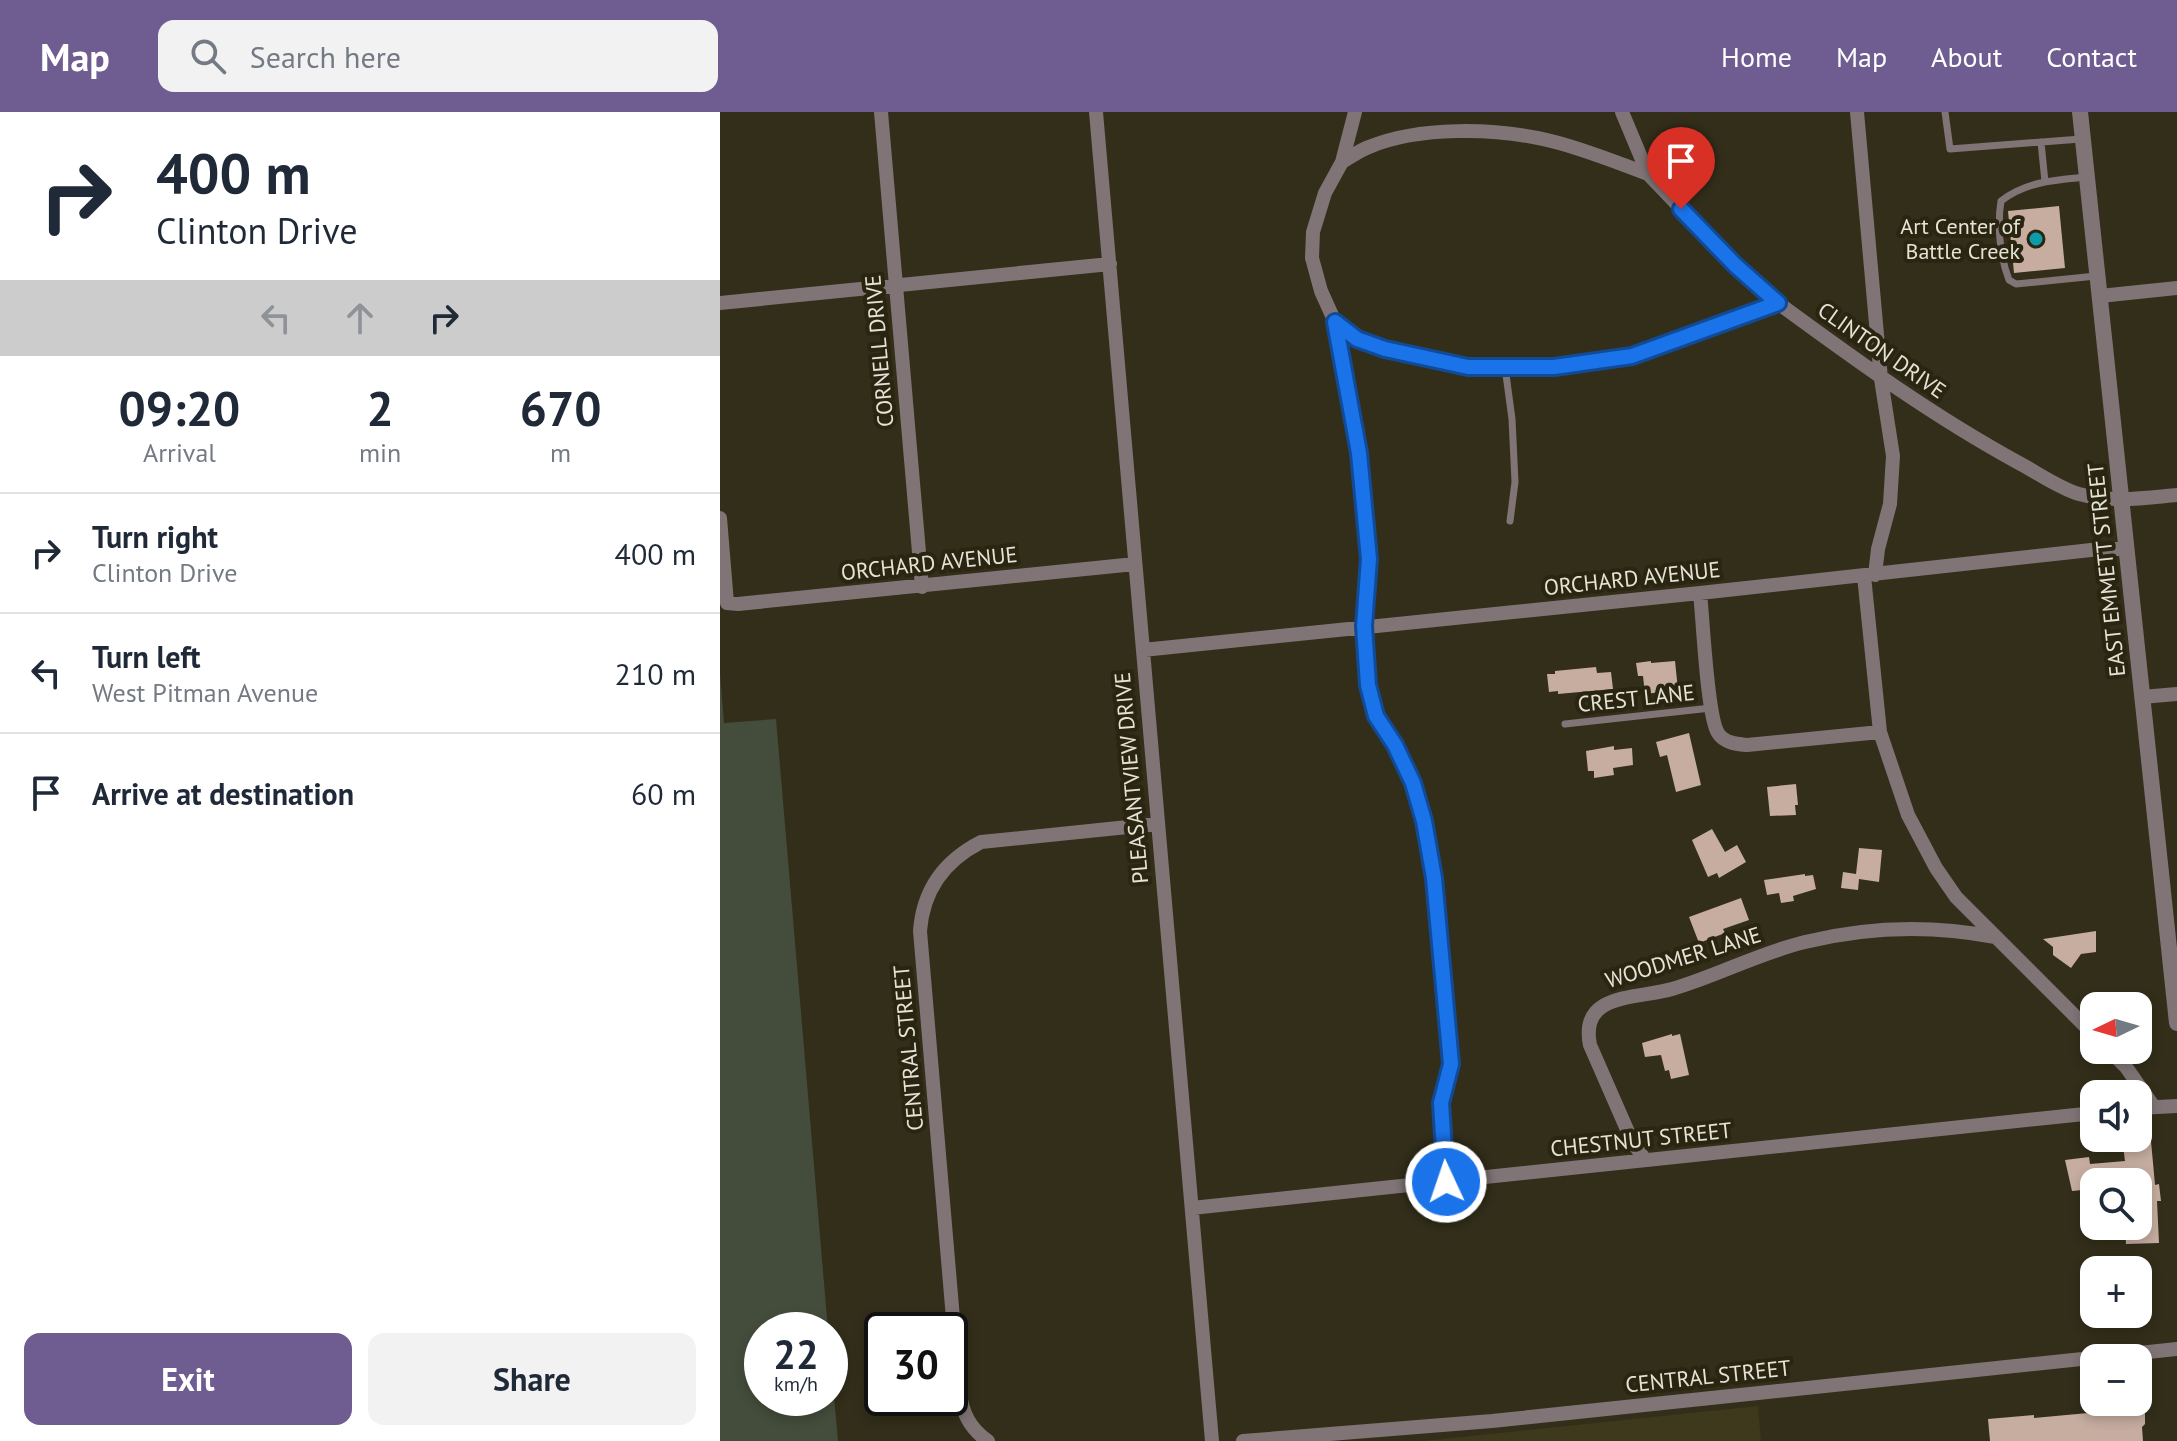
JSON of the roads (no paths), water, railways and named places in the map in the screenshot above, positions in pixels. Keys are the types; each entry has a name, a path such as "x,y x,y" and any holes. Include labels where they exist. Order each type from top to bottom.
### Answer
{"street":[{"name":"CORNELL DRIVE","path":"881,112 922,587"},
{"name":"PLEASANTVIEW DRIVE","path":"1096,112 1212,1441"},
{"path":"1355,112 1342,162 1325,193 1313,232 1312,258 1321,291 1335,322 1361,468 1369,559 1364,626 1368,685 1376,716 1395,745 1413,783 1424,821 1434,878 1451,1064 1441,1103 1446,1182"},
{"path":"1622,112 1648,174"},
{"path":"1857,112 1893,480 1890,504 1870,575 1880,732 1908,815 1936,868 1956,897 2080,1021"},
{"name":"EAST EMMETT STREET","path":"2080,112 2142,697 2170,896 2177,1023"},
{"path":"1342,162 1369,146 1411,136 1455,131 1501,133 1547,140 1648,174"},
{"name":"CLINTON DRIVE","path":"1648,174 1735,265 1778,303 1881,379 1998,451 2076,493 2121,500"},
{"path":"720,303 1110,264"},
{"path":"2100,296 2177,288"},
{"path":"1335,322 1357,339 1385,349 1468,367 1566,366 1632,356 1778,303"},
{"path":"2121,500 2177,495"},
{"name":"ORCHARD AVENUE","path":"720,518 727,603 922,587 1135,564"},
{"name":"ORCHARD AVENUE","path":"1143,650 2100,549 2126,549"},
{"path":"1700,593 1711,708 1718,734 1725,740 1747,745 1880,732"},
{"path":"2142,697 2177,694"},
{"name":"CENTRAL STREET","path":"988,1441 974,1431 961,1404 959,1389 921,911 941,871 961,853 981,842 1157,824"},
{"name":"WOODMER LANE","path":"1645,1160 1632,1141 1587,1033 1590,1022 1606,1003 1672,989 1804,942 1842,935 1885,930 1951,929 1994,937"},
{"path":"2123,1064 2154,1107 2177,1106"},
{"name":"CHESTNUT STREET","path":"1192,1208 2080,1114"},
{"name":"CENTRAL STREET","path":"1243,1441 1492,1421 2177,1349"}],"lane":[{"path":"1945,112 1950,149 2083,139"},
{"path":"2041,142 2045,182"},
{"path":"2087,177 2045,182 2014,191 2001,201 1999,216 2009,280 2016,284 2098,276"},
{"path":"1505,367 1512,419 1515,482 1510,521"},
{"name":"CREST LANE","path":"1565,724 1711,708"}],"place":[{"name":"Art Center of Battle Creek","path":"2036,239"}]}
